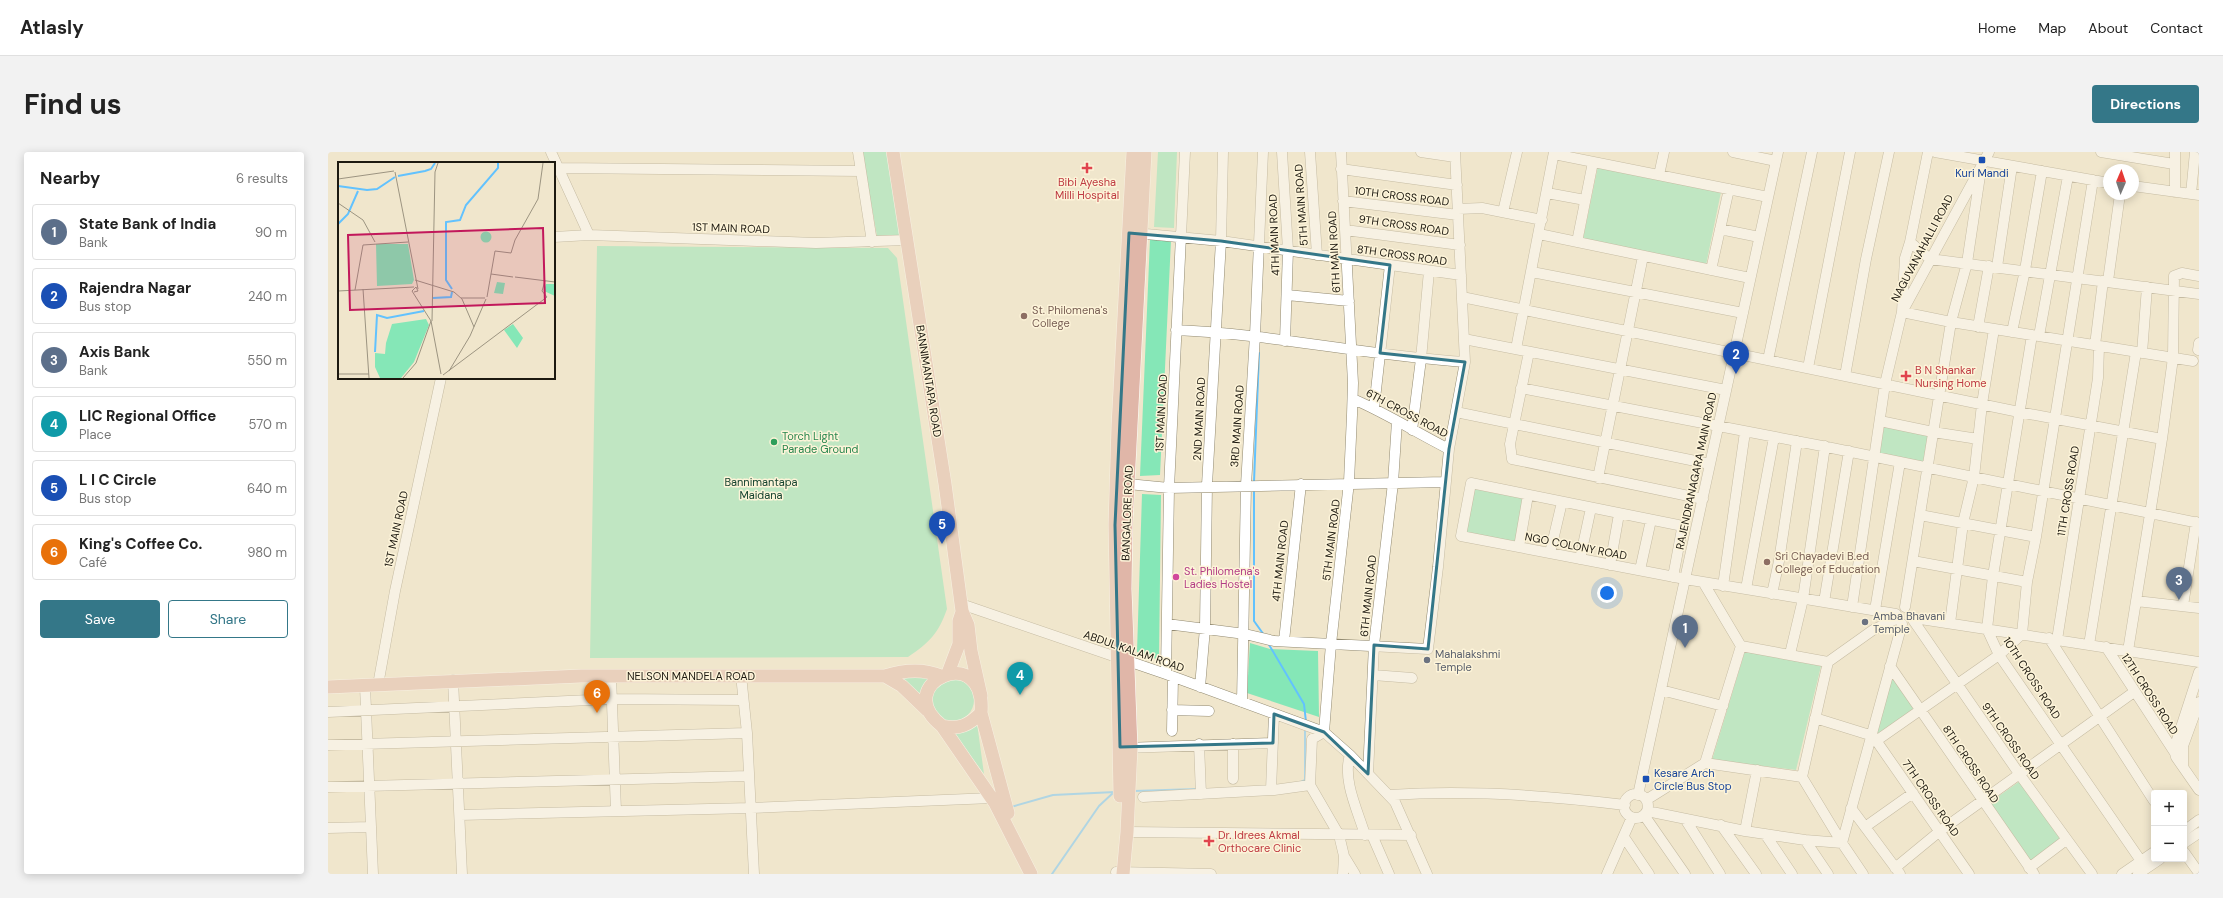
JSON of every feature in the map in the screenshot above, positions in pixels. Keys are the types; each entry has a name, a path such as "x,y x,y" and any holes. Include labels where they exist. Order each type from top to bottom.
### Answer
{"main road":[{"name":"BANNIMANTAPA ROAD","path":"893,152 945,484 962,608"},
{"name":"BANGALORE ROAD","path":"1122,660 1135,233 1133,152"},
{"name":"BANGALORE ROAD","path":"1119,873 1124,804 1125,748 1115,525 1118,426 1135,233 1145,152"},
{"path":"927,710 926,700 928,690 933,682 944,675 957,653 959,621 962,608"},
{"path":"962,608 968,625 971,651 981,696 981,713 1000,807 1031,874"},
{"path":"924,670 947,663 957,653"},
{"name":"NELSON MANDELA ROAD","path":"328,687 371,686 453,680 611,676 885,676 902,671 924,670 944,675"},
{"path":"944,675 964,675 972,680 979,688 981,696"},
{"path":"885,676 902,686 927,710 932,718 942,726 1000,807 1039,874"},
{"path":"942,726 951,728 965,726 981,713"},
{"name":"BANGALORE ROAD","path":"1119,873 1127,832 1124,804"}],"street":[{"path":"551,152 589,235"},
{"path":"858,152 872,242"},
{"name":"1ST MAIN ROAD","path":"1172,732 1167,624 1169,488 1185,152"},
{"name":"2ND MAIN ROAD","path":"1200,687 1205,628 1206,486 1221,241 1223,152"},
{"name":"3RD MAIN ROAD","path":"1242,702 1246,485 1260,336 1263,246 1263,152"},
{"name":"4TH MAIN ROAD","path":"1282,152 1288,250 1285,341"},
{"name":"5TH MAIN ROAD","path":"1310,152 1317,256"},
{"name":"6TH MAIN ROAD","path":"1340,152 1348,260 1351,351"},
{"path":"1167,624 1205,628 1279,641 1428,649 1438,567 1449,449 1465,362 1455,154 1421,152"},
{"path":"1503,212 1516,152"},
{"path":"1659,175 1664,152"},
{"path":"1733,152 1777,156"},
{"path":"1768,360 1812,152"},
{"path":"1808,368 1850,152"},
{"path":"1845,376 1866,259 1889,152"},
{"path":"1928,152 1910,242 1905,258 1902,312 1951,322 2193,361"},
{"path":"1937,152 2103,182"},
{"name":"NAGUVANAHALLI ROAD","path":"1852,607 1885,384 1902,312 1982,161 1989,152"},
{"path":"2101,152 2174,164"},
{"path":"2175,152 2175,192"},
{"path":"2139,187 2195,194 2195,152"},
{"path":"1516,349 1554,153 1768,197"},
{"name":"RAJENDRANAGARA MAIN ROAD","path":"1642,797 1661,690 1777,156"},
{"path":"1905,607 1951,322 1967,262 1982,161"},
{"path":"1577,242 1593,162"},
{"path":"1978,326 1993,266 2012,166"},
{"path":"559,168 861,171"},
{"path":"1341,169 1457,184"},
{"path":"2012,332 2025,270 2042,171"},
{"path":"1987,629 1993,576 2009,484 2019,412 2050,274 2068,176"},
{"path":"1875,738 1999,655 2022,634 2027,582 2036,537 2042,491 2093,180"},
{"path":"1711,270 1729,189"},
{"path":"1546,193 1585,200"},
{"name":"11TH CROSS ROAD","path":"2053,639 2098,378 2097,345 2105,281 2119,200"},
{"name":"10TH CROSS ROAD","path":"1343,201 1458,212 1482,208 1542,220"},
{"path":"1720,229 1759,237"},
{"name":"9TH CROSS ROAD","path":"1345,230 1460,245"},
{"name":"8TH CROSS ROAD","path":"1135,233 1263,246 1317,256 1461,275"},
{"path":"1539,234 1750,278"},
{"name":"1ST MAIN ROAD","path":"555,237 589,235 816,243 907,240"},
{"path":"1910,242 1930,259 1967,262 2199,294"},
{"path":"1598,478 1604,442 1643,256"},
{"path":"1374,408 1390,265"},
{"path":"1412,430 1421,359 1429,271"},
{"path":"1532,272 1743,314"},
{"path":"2128,651 2162,438 2173,358 2174,276 2177,273 2199,276"},
{"path":"2089,645 2124,432 2139,352 2147,286"},
{"path":"1287,296 1349,300"},
{"path":"1462,297 2019,412 2162,438"},
{"path":"1950,623 1958,571 1963,523 1974,477 1982,404 1994,329"},
{"path":"1176,330 1260,336 1351,351 1380,353 1421,359 1465,362"},
{"path":"1464,339 1726,390"},
{"path":"2198,350 2199,343"},
{"name":"5TH MAIN ROAD","path":"1324,732 1331,644 1349,482 1353,399 1351,351"},
{"path":"1529,352 1510,444 1512,459 1598,478 1702,498"},
{"name":"1ST MAIN ROAD","path":"373,874 366,710 395,591 441,379"},
{"path":"1522,388 1745,432 1825,446 2198,523 2183,606"},
{"name":"6TH CROSS ROAD","path":"1353,399 1374,408 1397,422 1449,449"},
{"path":"1456,412 1710,464"},
{"path":"1880,421 1933,432 1978,439"},
{"name":"6TH MAIN ROAD","path":"1368,774 1374,645 1393,482 1397,422"},
{"path":"1723,586 1745,432"},
{"path":"1746,589 1774,437"},
{"path":"1772,594 1780,561 1797,441"},
{"path":"1790,654 1803,599 1825,446"},
{"path":"1824,602 1848,451"},
{"path":"1875,610 1900,462"},
{"path":"1128,484 1169,488 1349,482 1445,482"},
{"name":"NGO COLONY ROAD","path":"1528,495 1471,483 1462,536 1723,586 1875,610 1898,619"},
{"name":"4TH MAIN ROAD","path":"1279,641 1300,484"},
{"path":"1519,547 1528,495 1678,525 1681,528 1673,577"},
{"path":"1550,553 1562,502"},
{"path":"1580,559 1591,508"},
{"path":"1610,565 1619,514"},
{"path":"1920,515 2036,537"},
{"path":"1640,570 1651,520"},
{"path":"1913,561 1958,571 2027,582"},
{"path":"1703,582 1741,646 1705,764"},
{"path":"2136,601 2199,608"},
{"path":"1842,843 1851,808 1875,738 1900,608 1905,607 1913,611 1914,619"},
{"name":"ABDUL KALAM ROAD","path":"962,608 1170,676 1324,732"},
{"path":"1898,619 1907,625 1914,619 1950,623 2199,662"},
{"path":"1863,874 1842,843 1802,777 1828,662 1873,630 1898,619"},
{"name":"9TH CROSS ROAD","path":"1914,619 1956,685 2066,840 2092,874"},
{"name":"10TH CROSS ROAD","path":"1987,629 1999,655 2143,869"},
{"path":"2053,639 2098,717 2151,796"},
{"path":"1741,646 1828,662"},
{"name":"12TH CROSS ROAD","path":"2106,647 2199,790"},
{"name":"8TH CROSS ROAD","path":"1890,666 2031,871"},
{"name":"12TH CROSS ROAD","path":"2175,753 2175,744 2199,672"},
{"path":"740,675 747,733 754,874"},
{"path":"1373,675 1412,678"},
{"path":"611,676 616,811"},
{"path":"453,680 459,783 462,874"},
{"path":"1661,690 1723,706"},
{"path":"1851,808 1897,871 1940,831 1983,802 2134,692"},
{"path":"328,712 612,699 743,700"},
{"path":"2183,767 2183,746 2199,702"},
{"path":"1172,710 1209,711"},
{"path":"1271,786 1274,714"},
{"path":"1815,718 1875,738"},
{"path":"1343,874 1344,856 1339,835 1310,785 1312,739 1324,732 1350,755 1389,795 1400,810 1428,874"},
{"path":"328,745 457,740 747,733"},
{"name":"7TH CROSS ROAD","path":"1875,738 1969,874"},
{"path":"1125,748 1199,744 1273,743"},
{"path":"1199,744 1201,794"},
{"path":"1233,744 1233,779"},
{"path":"1350,755 1347,764 1348,776 1369,835 1388,874"},
{"path":"1632,817 1626,812 1624,805 1628,798 1642,797 1705,764 1802,777"},
{"path":"1745,831 1757,770"},
{"path":"328,787 749,776"},
{"path":"1143,797 1201,794 1271,786 1310,785"},
{"path":"1389,795 1425,792 1505,793 1624,805"},
{"path":"1865,827 1913,793"},
{"path":"1642,797 1645,813 1684,874"},
{"path":"460,815 751,808 1000,807"},
{"path":"1632,817 1645,813 1721,825 1745,831 1805,840 1842,843"},
{"path":"1610,872 1632,817"},
{"path":"1685,819 1720,874"},
{"path":"2187,829 2199,820"},
{"path":"1721,825 1756,874"},
{"path":"328,828 371,827"},
{"path":"1127,832 1411,835"},
{"path":"2187,841 2199,833"},
{"path":"1765,834 1792,874"},
{"path":"1624,837 1649,874"},
{"path":"1805,840 1828,874"},
{"path":"2031,871 2066,840"},
{"path":"1344,856 1356,874"},
{"path":"2187,856 2199,873"},
{"path":"2143,869 2151,857"},
{"path":"2122,874 2143,869 2155,862"},
{"path":"1119,873 1210,874"}],"highlighted area":[{"path":"1129,233 1221,241 1390,265 1380,353 1465,362 1449,449 1428,649 1374,645 1368,774 1324,732 1274,714 1273,743 1120,747 1115,525"}],"green space":[{"path":"862,152 888,152 901,235 877,236"},
{"path":"1158,152 1177,152 1174,228 1154,227"},
{"path":"1598,166 1721,192 1706,265 1583,239"},
{"path":"1150,239 1171,240 1160,475 1140,476"},
{"name":"Bannimantapa Maidana","path":"597,246 888,248 897,258 947,609 937,631 922,647 908,657 590,658"},
{"path":"1884,427 1928,435 1923,463 1879,454"},
{"path":"1474,488 1524,498 1516,542 1466,533"},
{"path":"1142,494 1161,495 1159,660 1137,652"},
{"path":"1250,643 1270,649 1318,651 1319,717 1247,693"},
{"path":"1745,651 1821,666 1796,770 1712,760"},
{"path":"1891,676 1915,710 1876,737"},
{"path":"898,677 931,677 921,697"},
{"path":"953,679 968,685 974,700 968,715 953,721 938,715 932,700 938,685"},
{"path":"977,723 984,774 953,732"},
{"path":"2020,781 2060,839 2030,862 1989,803"}],"waterway":[{"path":"1254,482 1259,353"},
{"path":"1254,489 1254,621 1264,635"},
{"path":"1268,643 1304,704 1306,722"},
{"path":"1301,782 1305,780 1305,728"},
{"path":"1134,791 1197,789"},
{"path":"1052,874 1099,806 1114,792"},
{"path":"1011,807 1053,795 1115,792"}],"place":[{"name":"Kuri Mandi","path":"1982,160"},
{"name":"Bibi Ayesha Milli Hospital","path":"1087,168"},
{"name":"St. Philomena's College","path":"1024,316"},
{"name":"Rajendra Nagar","path":"1736,374"},
{"name":"B N Shankar Nursing Home","path":"1906,376"},
{"name":"Torch Light Parade Ground","path":"774,442"},
{"name":"L I C Circle","path":"942,544"},
{"name":"Sri Chayadevi B.ed College of Education","path":"1767,562"},
{"name":"St. Philomena's Ladies Hostel","path":"1176,577"},
{"name":"Axis Bank","path":"2179,600"},
{"name":"Amba Bhavani Temple","path":"1865,622"},
{"name":"State Bank of India","path":"1685,648"},
{"name":"Mahalakshmi Temple","path":"1427,660"},
{"name":"LIC Regional Office","path":"1020,695"},
{"name":"King's Coffee Co.","path":"597,713"},
{"name":"Kesare Arch Circle Bus Stop","path":"1646,779"},
{"name":"Dr. Idrees Akmal Orthocare Clinic","path":"1209,841"}]}
